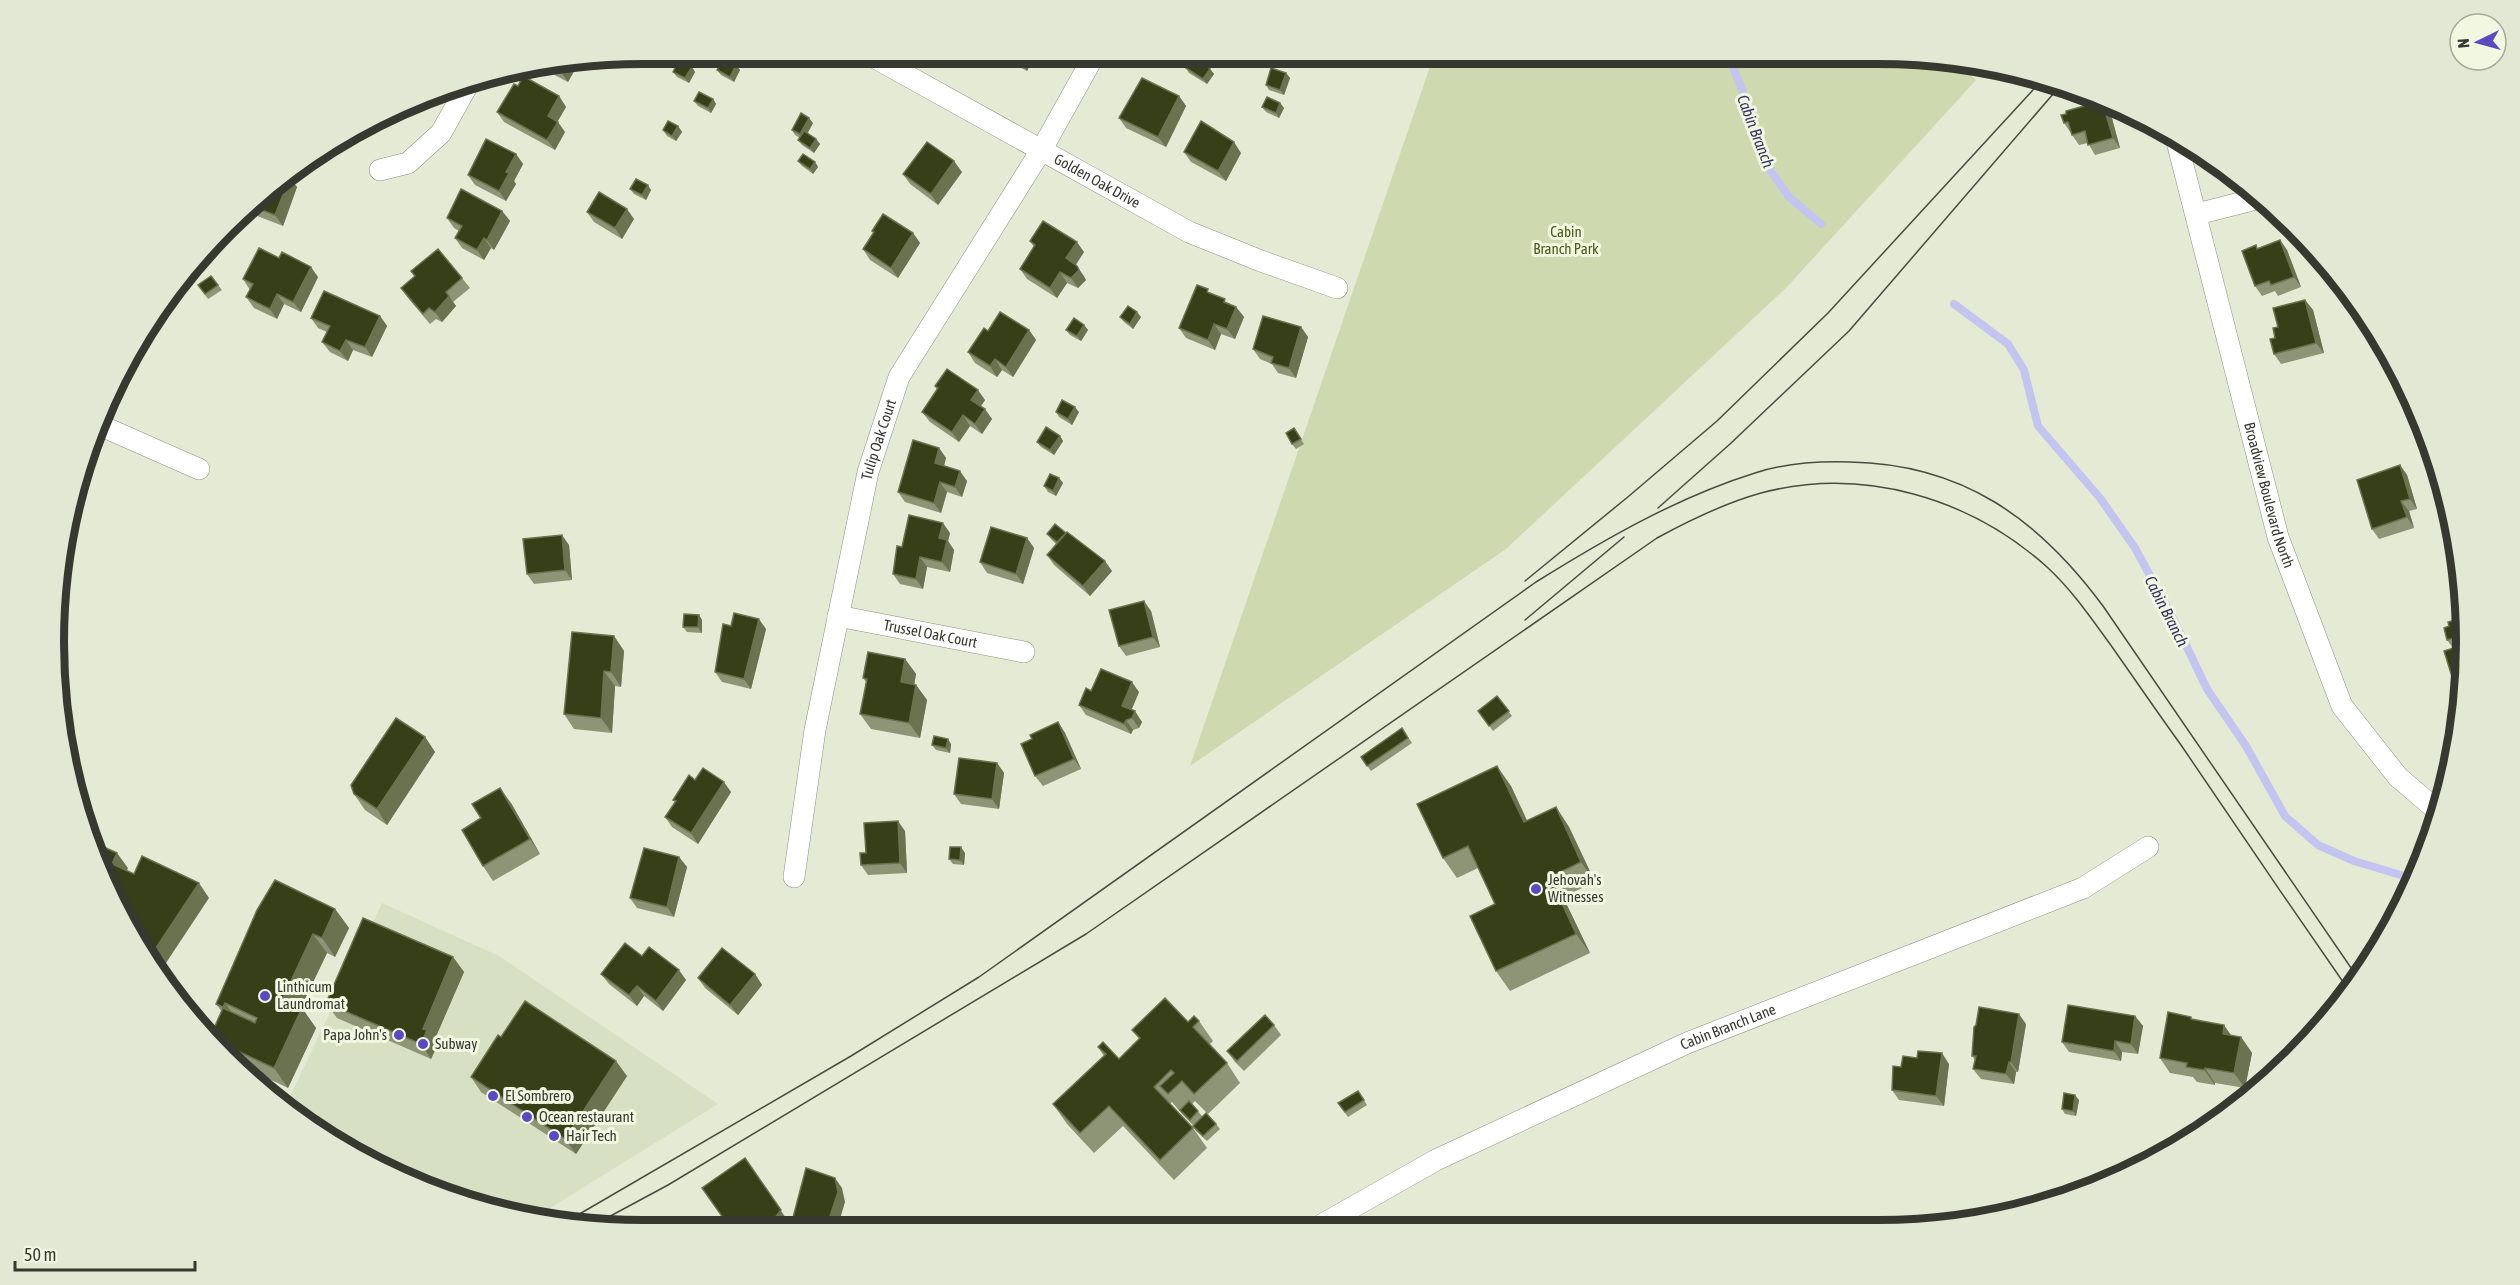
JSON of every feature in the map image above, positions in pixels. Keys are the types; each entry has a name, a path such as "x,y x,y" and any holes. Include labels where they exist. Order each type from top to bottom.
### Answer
{"street":[{"name":"Golden Oak Drive","path":"886,64 1189,232 1337,288"},
{"name":"Tulip Oak Court","path":"794,877 815,730 868,472 899,377 1042,149 1089,64"},
{"path":"380,170 408,163 441,133 463,93"},
{"name":"Broadview Boulevard North","path":"2179,150 2278,537 2342,706 2398,777 2432,806"},
{"path":"2197,214 2250,201"},
{"path":"106,428 199,469"},
{"name":"Trussel Oak Court","path":"838,616 1024,652"},
{"name":"Cabin Branch Lane","path":"1330,1220 1436,1160 1686,1043 2083,888 2148,847"}],"shaded area":[{"path":"382,903 499,956 718,1104 544,1212 493,1201 421,1177 353,1143 289,1099"}],"green space":[{"name":"Cabin Branch Park","path":"1431,64 1878,64 1953,69 1968,72 1976,80 1786,288 1506,549 1190,766"}],"building":[{"path":"677,64 686,64 692,67 685,78 673,72"},
{"path":"720,64 736,65 730,77 717,70"},
{"path":"1188,64 1202,64 1210,69 1203,79 1186,68"},
{"path":"1271,68 1286,73 1280,90 1266,85"},
{"path":"525,77 559,96 548,116 558,122 547,140 497,112 514,84 518,86 522,78"},
{"path":"1142,78 1179,96 1158,137 1119,118"},
{"path":"699,92 713,99 708,108 694,101"},
{"path":"1267,97 1280,103 1276,113 1262,107"},
{"path":"2089,105 2105,111 2113,138 2088,145 2085,131 2072,135 2068,122 2064,123 2061,115 2066,114 2066,111"},
{"path":"801,113 809,118 800,134 792,130"},
{"path":"668,121 678,126 672,136 663,130"},
{"path":"1201,121 1234,142 1218,171 1184,152"},
{"path":"804,131 816,139 810,148 798,140"},
{"path":"486,139 516,154 499,191 468,175"},
{"path":"927,142 954,161 931,194 903,174"},
{"path":"803,154 815,162 810,169 798,161"},
{"path":"636,179 648,185 642,195 630,189"},
{"path":"286,188 275,215 260,209"},
{"path":"461,189 502,211 487,240 484,238 477,250 455,238 462,226 447,218"},
{"path":"599,192 627,209 615,228 587,212"},
{"path":"883,214 913,233 891,268 863,249"},
{"path":"1043,221 1077,242 1066,258 1079,270 1071,278 1060,272 1050,288 1020,269 1035,245 1030,241"},
{"path":"2280,240 2294,277 2271,285 2269,281 2255,286 2242,251 2256,245 2257,249"},
{"path":"259,248 279,258 282,252 311,267 293,302 277,294 270,309 246,297 253,284 243,279"},
{"path":"438,249 462,278 446,292 449,296 435,312 429,308 423,314 401,288 415,276 411,271"},
{"path":"211,276 218,285 205,294 198,285"},
{"path":"1197,285 1208,289 1207,292 1225,299 1224,302 1236,307 1227,329 1214,324 1208,340 1179,328"},
{"path":"324,291 380,316 365,347 346,340 340,351 322,342 330,326 311,318"},
{"path":"2305,300 2316,343 2274,354 2270,339 2275,338 2273,328 2278,327 2273,308"},
{"path":"1128,306 1137,312 1130,324 1120,317"},
{"path":"1000,312 1029,330 1006,367 995,359 990,366 968,352 984,328 988,331"},
{"path":"1263,316 1301,327 1289,368 1271,363 1273,357 1253,349"},
{"path":"1074,318 1084,325 1077,336 1066,330"},
{"path":"947,369 978,390 971,400 985,409 975,424 963,415 952,432 922,412 938,388 935,386"},
{"path":"1062,400 1075,407 1068,419 1056,412"},
{"path":"1046,427 1060,436 1050,450 1037,442"},
{"path":"1294,428 1301,439 1292,444 1286,433"},
{"path":"913,440 939,448 935,463 960,471 955,487 940,482 934,503 898,492"},
{"path":"2400,465 2410,499 2401,501 2407,517 2372,529 2357,480"},
{"path":"1050,474 1059,478 1053,491 1044,486"},
{"path":"909,515 943,523 939,538 947,540 942,562 920,557 916,579 893,574 897,546 902,547"},
{"path":"1055,524 1066,533 1057,542 1047,534"},
{"path":"991,527 1027,538 1016,574 980,562"},
{"path":"1067,532 1105,561 1083,586 1047,555"},
{"path":"562,535 565,570 527,574 523,539"},
{"path":"1144,601 1153,637 1119,646 1109,610"},
{"path":"734,613 759,619 744,679 715,672 723,624 731,626"},
{"path":"684,614 699,615 698,627 683,627"},
{"path":"2455,620 2456,644 2454,638 2447,640 2444,628 2449,626 2448,622"},
{"path":"572,632 614,636 611,672 604,671 601,718 564,714"},
{"path":"2456,647 2454,683 2444,651"},
{"path":"868,652 905,659 901,682 916,685 909,723 860,714 867,679 863,678"},
{"path":"1101,669 1132,682 1122,706 1135,711 1132,718 1126,720 1124,724 1079,705 1086,688 1091,691"},
{"path":"1497,696 1509,711 1489,726 1478,711"},
{"path":"396,718 425,737 377,809 354,794 351,785"},
{"path":"1058,722 1074,759 1035,776 1021,744 1032,739 1030,735"},
{"path":"1402,728 1408,738 1367,766 1361,757"},
{"path":"934,736 948,739 946,748 932,745"},
{"path":"959,758 997,763 992,799 954,794"},
{"name":"Jehovah's Witnesses","path":"1497,766 1524,822 1556,807 1581,862 1550,877 1576,934 1496,971 1470,916 1495,904 1468,846 1443,858 1417,804"},
{"path":"703,768 724,782 691,833 665,817 689,775 695,780"},
{"path":"500,788 530,839 483,866 462,830 481,818 472,804"},
{"path":"898,821 900,863 861,865 860,853 866,853 864,823"},
{"path":"102,846 117,853 112,864 134,874 142,856 199,883 154,951 124,898"},
{"path":"950,847 961,847 960,860 949,859"},
{"path":"644,848 679,857 667,907 630,898"},
{"path":"275,880 335,909 322,938 313,934 283,998 302,1008 274,1068 231,1048 213,1030 223,1008 255,1023 257,1018 225,1003 223,1007 216,1004 257,910"},
{"path":"363,918 453,957 423,1029 427,1030 421,1044 326,1003"},
{"path":"625,943 642,956 649,947 679,970 656,1001 637,986 629,995 601,974"},
{"path":"722,948 755,974 730,1005 698,978"},
{"path":"1165,998 1188,1022 1194,1016 1199,1021 1193,1027 1227,1063 1194,1094 1182,1081 1168,1094 1160,1086 1174,1073 1171,1070 1154,1087 1193,1128 1160,1160 1109,1106 1080,1133 1053,1104 1106,1054 1098,1047 1103,1042 1119,1059 1140,1038 1132,1030"},
{"path":"525,1001 616,1061 565,1139 471,1077 498,1035 501,1037"},
{"path":"2068,1005 2135,1016 2131,1044 2115,1041 2114,1051 2062,1042"},
{"path":"1979,1007 2019,1014 2011,1062 2009,1062 2006,1074 1973,1069 1976,1056 1972,1056 1974,1027"},
{"path":"2168,1012 2224,1025 2223,1034 2241,1037 2234,1073 2186,1067 2187,1063 2160,1058"},
{"path":"1265,1015 1274,1025 1237,1061 1227,1051"},
{"path":"1918,1051 1942,1053 1936,1096 1892,1090 1893,1066 1901,1067 1903,1056 1917,1058"},
{"path":"1358,1091 1364,1100 1345,1112 1338,1103"},
{"path":"2064,1093 2075,1095 2073,1111 2062,1109"},
{"path":"1189,1101 1198,1111 1190,1120 1180,1110"},
{"path":"1206,1113 1216,1124 1203,1136 1193,1126"},
{"path":"745,1158 781,1210 773,1220 725,1220 702,1188"},
{"path":"806,1168 835,1178 838,1192 829,1220 792,1220"}],"waterway":[{"name":"Cabin Branch","path":"1732,64 1743,92 1752,130 1768,167 1789,197 1821,224"},
{"name":"Cabin Branch","path":"1954,304 2008,344 2024,370 2038,426 2100,498 2135,548 2171,614 2207,689 2246,746 2285,816 2318,845 2354,861 2406,877"}],"tram line":[{"path":"1525,581 1717,421 1828,313 2036,87"},
{"path":"1658,508 1730,444 1849,331 2054,92"},
{"path":"575,1217 851,1056 979,977 1536,582 1642,520 1698,494 1766,470 1790,465 1850,462 1890,465 1928,473 1962,485 1994,502 2024,522 2052,547 2103,606 2353,971"},
{"path":"605,1219 668,1185 1086,934 1657,538 1695,518 1734,502 1761,493 1799,486 1838,483 1876,486 1913,494 1950,506 2017,543 2047,567 2073,595 2110,644 2344,983"},
{"path":"1525,620 1624,537"}],"place":[{"name":"Jehovah's Witnesses","path":"1536,889"},
{"name":"Linthicum Laundromat","path":"265,996"},
{"name":"Papa John's","path":"399,1035"},
{"name":"Subway","path":"423,1044"},
{"name":"El Sombrero","path":"493,1096"},
{"name":"Ocean restaurant","path":"527,1117"},
{"name":"Hair Tech","path":"554,1136"}]}
